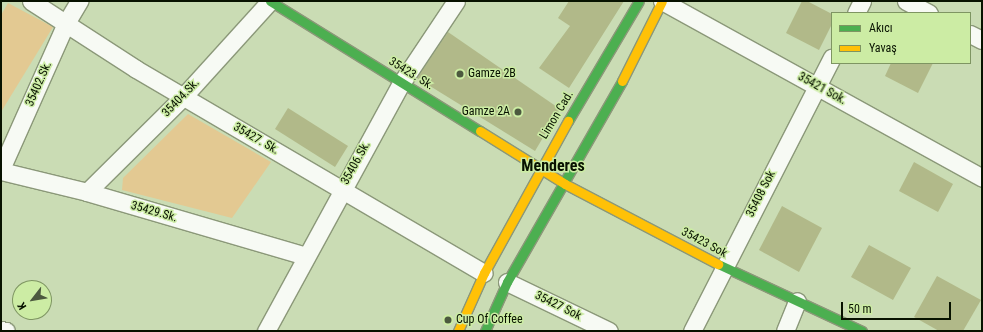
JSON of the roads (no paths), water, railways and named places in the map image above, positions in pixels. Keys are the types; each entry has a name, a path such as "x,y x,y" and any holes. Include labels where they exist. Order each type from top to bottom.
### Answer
{"street":[{"name":"35427. Sk.","path":"31,1 183,97 484,273"},
{"name":"35402.Sk.","path":"1,170 66,23 79,1"},
{"name":"35423. Sk.","path":"270,1 540,167"},
{"name":"35404.Sk.","path":"87,192 183,97 270,1"},
{"name":"35406.Sk.","path":"266,331 402,82 456,1"},
{"name":"Limon Cad.","path":"458,331 484,273 540,167 639,1"},
{"path":"485,331 507,282 565,184 633,61 662,1"},
{"name":"35421 Sok.","path":"662,1 982,178"},
{"path":"856,12 862,1"},
{"path":"906,1 927,12"},
{"path":"971,34 982,40"},
{"name":"35408 Sok","path":"692,331 831,60"},
{"name":"35423 Sok","path":"540,167 565,184 724,267 862,331"},
{"name":"35429.Sk.","path":"1,170 87,192 306,256"},
{"name":"35427 Sok","path":"507,282 609,331"},
{"path":"785,331 798,301"},
{"path":"1,330 6,331"}],"place":[{"name":"Gamze 2B","path":"460,74"},
{"name":"Gamze 2A","path":"518,112"},
{"name":"Cup Of Coffee","path":"448,320"}],"district":[{"name":"Menderes","path":"553,166"}]}
